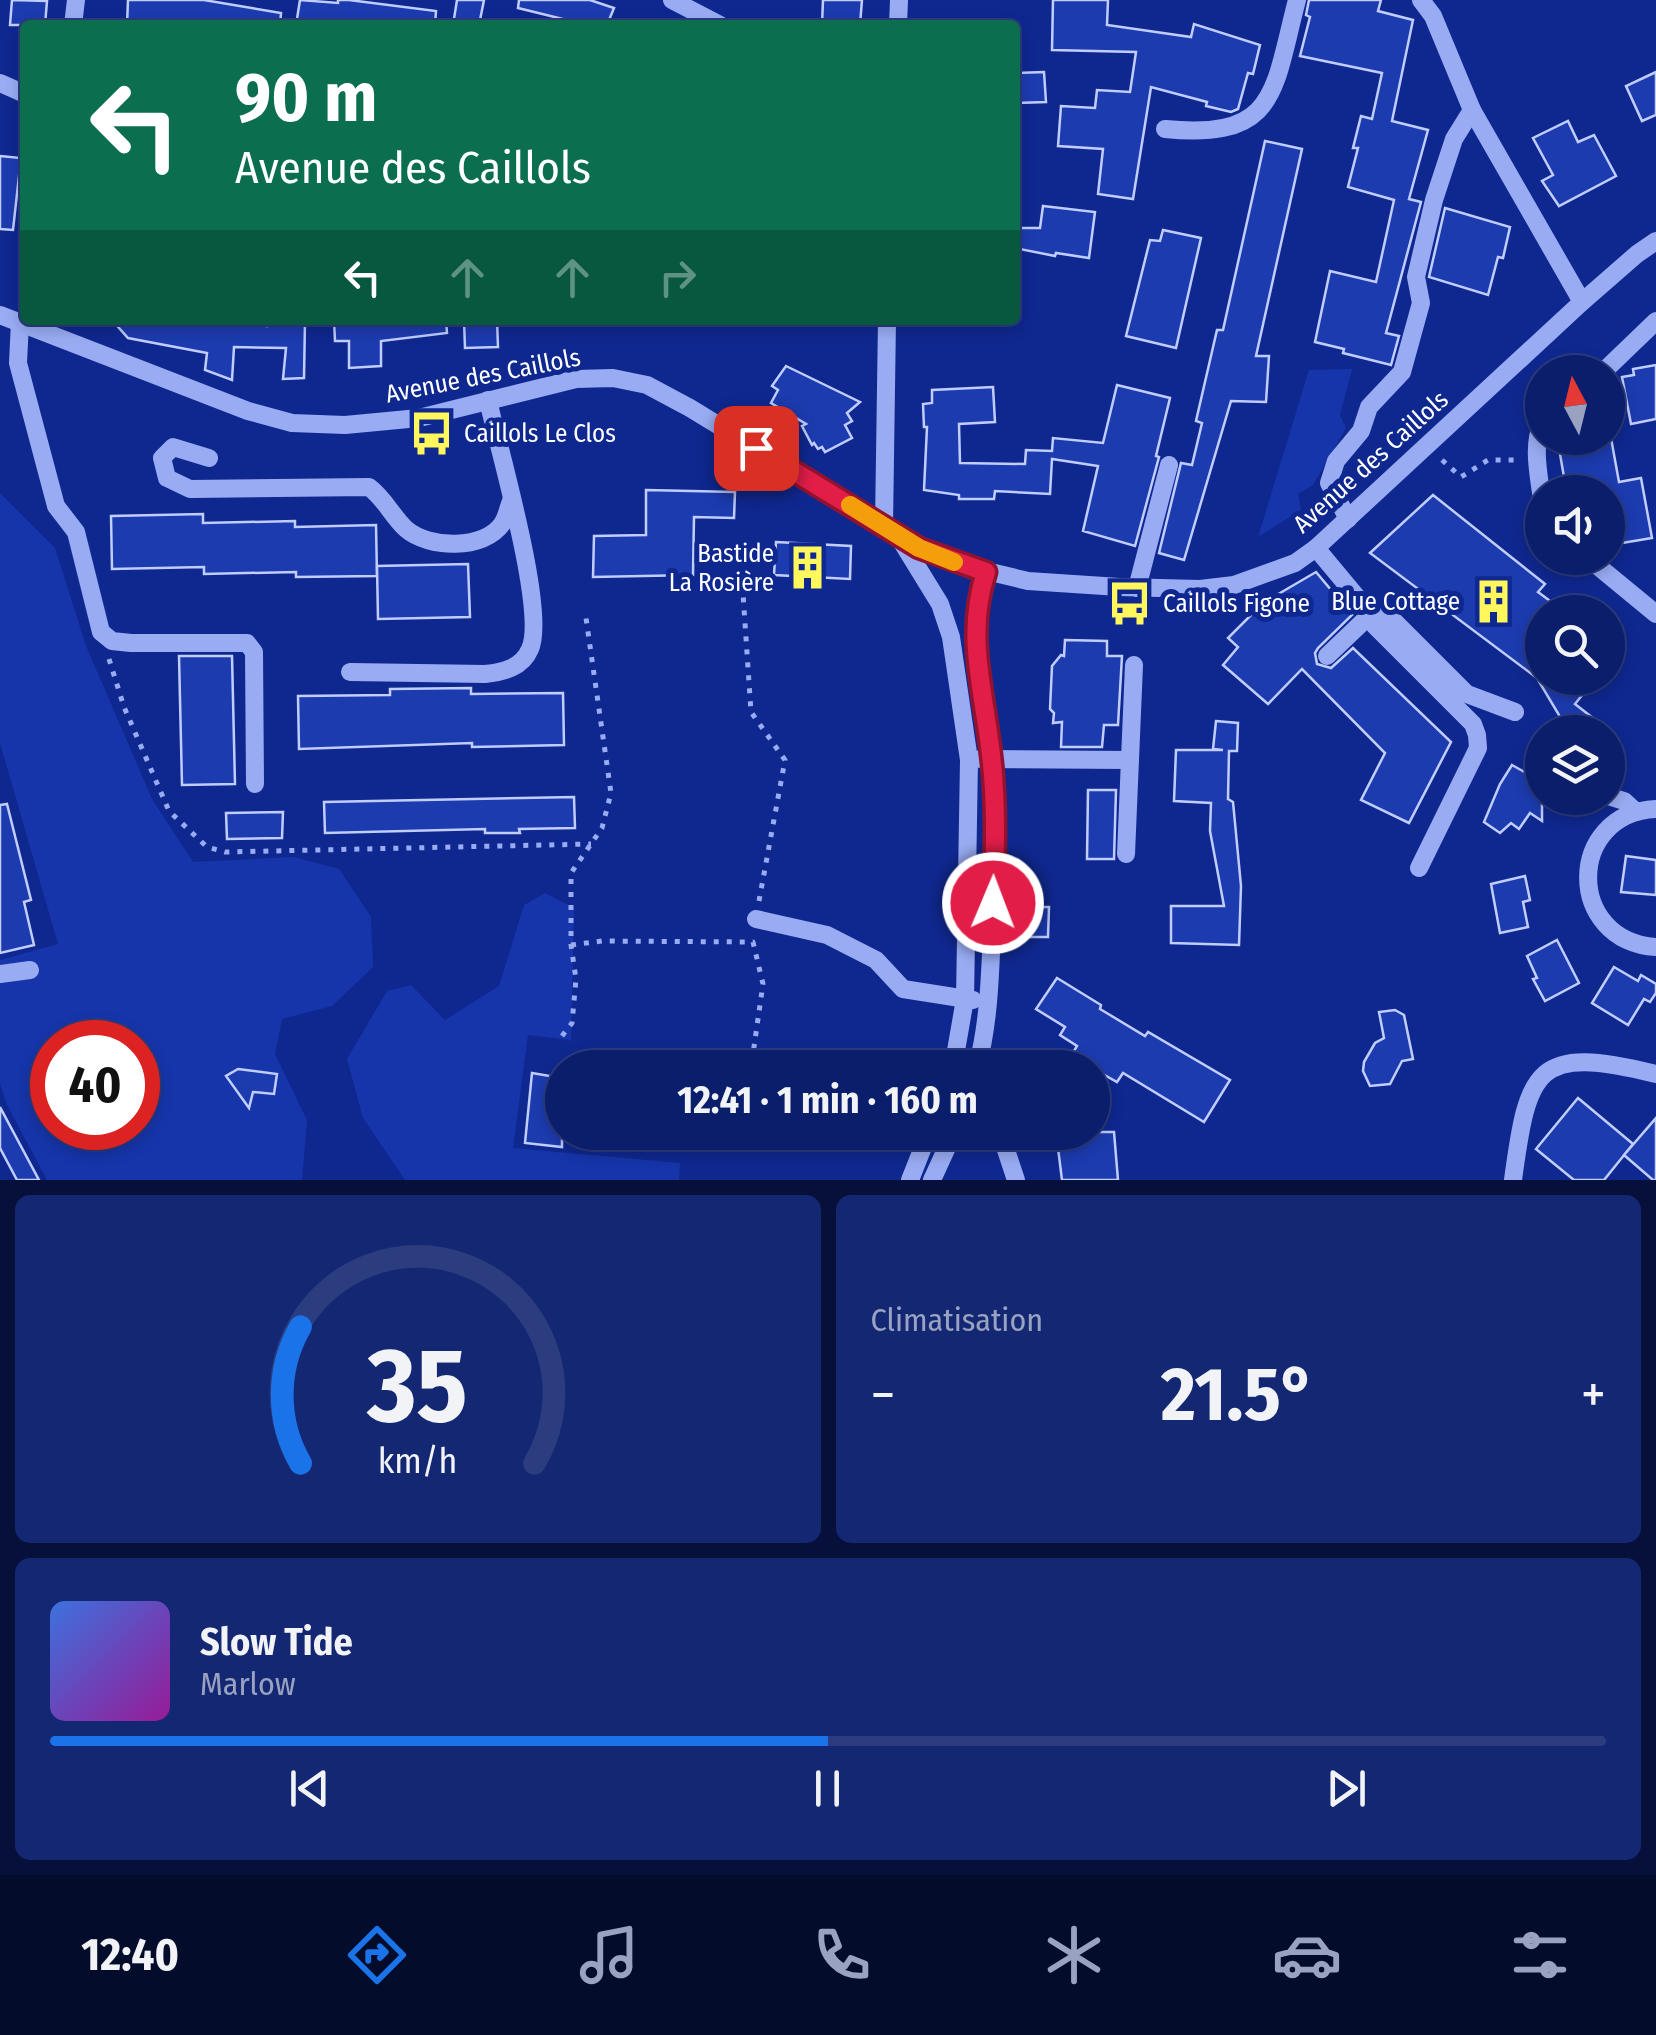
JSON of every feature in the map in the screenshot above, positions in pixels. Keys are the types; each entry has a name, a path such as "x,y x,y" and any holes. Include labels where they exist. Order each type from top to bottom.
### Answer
{"street":[{"path":"672,0 710,20"},
{"path":"1165,130 1203,133 1239,125 1262,110 1276,82 1297,0"},
{"path":"1421,0 1433,16 1472,110 1582,302"},
{"path":"1348,519 1328,483 1336,461 1361,432 1369,407 1402,372 1421,303 1416,277 1434,200 1454,139 1472,110"},
{"name":"Avenue des Caillols","path":"35,325 248,412 292,422 344,426 406,419 576,379 613,378 648,385 919,548 986,572 1028,581 1137,588 1234,585 1296,563 1316,548 1582,302 1656,241"},
{"path":"1621,355 1656,322"},
{"path":"29,325 18,363 56,506 76,532 101,632 112,641 247,643 254,652 255,784"},
{"path":"887,325 890,530 940,604 951,637 970,760 965,1000 956,1050"},
{"path":"350,672 505,672 529,652 534,618 526,558 488,400"},
{"path":"208,458 173,447 162,458 167,478 190,488 368,487 383,498 405,528 420,538 453,544 479,540 494,532 504,522 510,501"},
{"path":"1537,455 1539,475"},
{"path":"1137,588 1169,465"},
{"path":"1316,548 1371,614 1375,626 1473,724 1477,736 1478,748 1419,868"},
{"path":"980,1050 989,1002 994,870 992,759 974,631 976,601 986,572"},
{"path":"1609,575 1656,614"},
{"path":"1327,656 1371,614 1386,613 1467,694 1515,712"},
{"path":"1126,854 1134,665"},
{"path":"970,760 1130,760"},
{"path":"1625,802 1636,812"},
{"path":"1656,809 1636,812 1613,824 1596,844 1588,870 1594,908 1610,929 1632,942 1656,947"},
{"path":"756,919 827,935 876,960 903,989 989,1002"},
{"path":"0,974 30,970"},
{"path":"1513,1180 1522,1112 1537,1080 1556,1067 1577,1062 1614,1064 1656,1074"},
{"path":"910,1180 921,1150"},
{"path":"932,1180 946,1150"},
{"path":"1006,1150 1016,1180"}],"path":[{"path":"1426,446 1462,477 1488,460 1537,460"},
{"path":"754,1050 763,984 753,942 785,760 751,712 741,564 759,539"},
{"path":"562,1036 572,1023 574,994 571,873 602,828 611,793 586,618"},
{"path":"101,632 124,707 169,810 207,847 225,852 591,844"},
{"path":"570,946 602,941 753,942"}],"shaded area":[{"path":"1352,369 1340,415 1346,428 1313,485 1298,494 1301,510 1258,537 1309,370"},
{"path":"0,493 55,548 86,646 152,799 193,862 294,857 339,869 371,917 373,967 332,1006 282,1019 275,1054 307,1120 302,1180 47,1180 31,1150 160,1150 160,1020 30,1020 30,1148 7,1105 0,1084 0,960 58,944 0,743"},
{"path":"545,893 574,908 571,1040 528,1035 513,1148 680,1163 679,1180 405,1180 363,1118 347,1059 387,991 411,985 445,1020 499,986 524,905"}],"building":[{"path":"12,0 47,1 45,20 20,20 20,25 10,25"},
{"path":"128,0 204,0 281,13 280,20 127,20"},
{"path":"300,0 349,0 436,11 435,20 297,20"},
{"path":"457,0 484,0 480,20 454,20"},
{"path":"519,0 590,0 614,8 609,20 567,20 518,8"},
{"path":"823,0 862,0 860,20 822,20"},
{"path":"1053,0 1108,0 1107,25 1191,37 1194,24 1260,45 1238,109 1231,112 1206,106 1207,102 1151,87 1133,199 1098,194 1103,149 1058,146 1061,106 1095,108 1097,90 1130,92 1136,52 1052,50"},
{"path":"1309,0 1381,0 1378,11 1413,20 1392,121 1428,130 1409,199 1421,202 1386,333 1399,336 1391,365 1315,342 1330,271 1376,282 1394,200 1348,187 1361,116 1372,119 1382,73 1300,56 1310,17 1306,15"},
{"path":"1044,72 1046,102 1020,103 1020,73"},
{"path":"1656,72 1656,115 1642,121 1626,86"},
{"path":"1568,121 1578,142 1594,135 1616,176 1559,206 1542,181 1553,175 1533,138"},
{"path":"1265,141 1302,149 1256,356 1269,356 1266,402 1231,401 1184,560 1159,553 1181,463 1192,465 1202,423 1196,421 1217,330 1223,330"},
{"path":"0,156 20,158 13,230 0,229"},
{"path":"1043,206 1095,212 1089,258 1020,249 1020,228 1040,228"},
{"path":"1445,208 1510,227 1488,295 1429,277"},
{"path":"1163,230 1201,238 1176,348 1126,336 1150,240 1160,241"},
{"path":"116,325 305,325 304,378 283,379 286,348 234,347 232,380 205,370 207,353 128,338"},
{"path":"334,325 446,325 447,333 381,341 381,366 349,368 349,341 335,341"},
{"path":"464,325 497,325 498,347 465,348"},
{"path":"1656,365 1656,419 1631,424 1625,376 1634,375 1633,369"},
{"path":"786,366 860,402 847,413 852,421 845,425 852,438 825,452 822,447 818,449 802,426 806,424 771,403 778,390 772,386"},
{"path":"1117,385 1170,398 1135,546 1083,531 1098,466 1052,459 1050,494 995,491 994,499 959,499 959,495 924,490 927,427 923,404 932,403 932,390 993,387 995,422 959,424 960,463 1025,464 1026,450 1052,451 1053,438 1103,443"},
{"path":"1560,455 1614,455 1618,475 1564,475"},
{"path":"1641,478 1652,538 1625,542 1625,481"},
{"path":"646,490 735,492 734,518 694,517 693,575 593,577 594,536 646,535"},
{"name":"Blue Cottage","path":"1433,495 1525,568 1525,575 1534,575 1545,584 1538,592 1542,595 1525,595 1525,669 1370,553"},
{"path":"203,514 203,523 295,521 295,527 376,525 377,576 296,577 296,572 204,574 204,567 112,569 111,516"},
{"name":"Bastide La Rosière","path":"776,542 851,546 850,579 774,575"},
{"path":"468,564 470,617 378,619 377,566"},
{"path":"1316,572 1352,615 1318,648 1317,664 1331,668 1353,648 1451,742 1409,823 1361,800 1385,753 1302,669 1268,704 1223,665 1238,647 1228,638 1263,603"},
{"path":"1065,640 1107,641 1107,656 1122,656 1118,725 1104,725 1102,747 1061,747 1062,722 1053,723 1054,713 1050,709 1052,666 1064,656"},
{"path":"179,656 232,656 235,784 182,785"},
{"path":"471,688 471,694 563,693 564,745 472,747 472,743 299,749 298,696 390,695 390,689"},
{"name":"Blue Cottage","path":"1547,695 1582,695 1575,704 1589,715 1559,715"},
{"path":"1216,721 1238,723 1237,751 1229,751 1228,799 1233,802 1241,886 1239,945 1171,943 1171,906 1224,906 1210,831 1211,803 1174,801 1176,750 1223,750 1213,749"},
{"path":"1512,765 1525,772 1525,815 1529,815 1519,829 1511,823 1500,833 1484,822"},
{"path":"1088,790 1116,790 1114,859 1087,859"},
{"path":"574,797 575,828 519,829 520,833 485,833 485,829 325,833 324,802"},
{"path":"7,804 31,900 24,902 34,945 0,953 0,805"},
{"path":"283,812 282,838 227,839 226,813"},
{"path":"1626,856 1656,860 1656,895 1621,892"},
{"path":"1525,876 1530,900 1523,902 1528,927 1500,933 1491,884"},
{"path":"1016,907 1049,907 1048,937 1015,937"},
{"path":"1557,940 1579,983 1545,1001 1527,956"},
{"path":"1614,967 1638,981 1641,975 1656,984 1650,1002 1644,999 1628,1025 1592,1003"},
{"path":"1057,978 1145,1036 1148,1032 1230,1080 1204,1122 1123,1073 1117,1082 1110,1078 1110,1050 1075,1050 1077,1046 1060,1035 1065,1027 1036,1009"},
{"path":"1395,1010 1404,1015 1413,1059 1402,1061 1390,1084 1370,1086 1363,1071 1364,1062 1375,1043 1384,1038 1379,1012"},
{"path":"238,1069 277,1074 274,1094 253,1092 249,1108 226,1076"},
{"path":"532,1073 545,1075 545,1145 525,1143"},
{"path":"1578,1098 1633,1144 1604,1180 1574,1180 1536,1149"},
{"path":"0,1107 39,1180 17,1180 0,1148"},
{"path":"1656,1118 1656,1180 1653,1180 1624,1155"},
{"path":"1110,1132 1114,1132 1118,1180 1062,1180 1058,1150 1110,1150"}],"slow traffic":[{"path":"850,505 919,548 954,562"}],"place":[{"name":"Caillols Le Clos","path":"431,434"},
{"name":"Bastide La Rosière","path":"807,568"},
{"name":"Blue Cottage","path":"1493,602"},
{"name":"Caillols Figone","path":"1130,604"}],"route":[{"path":"756,448 919,548 986,572 976,601 974,631 992,759 993,903"}]}
